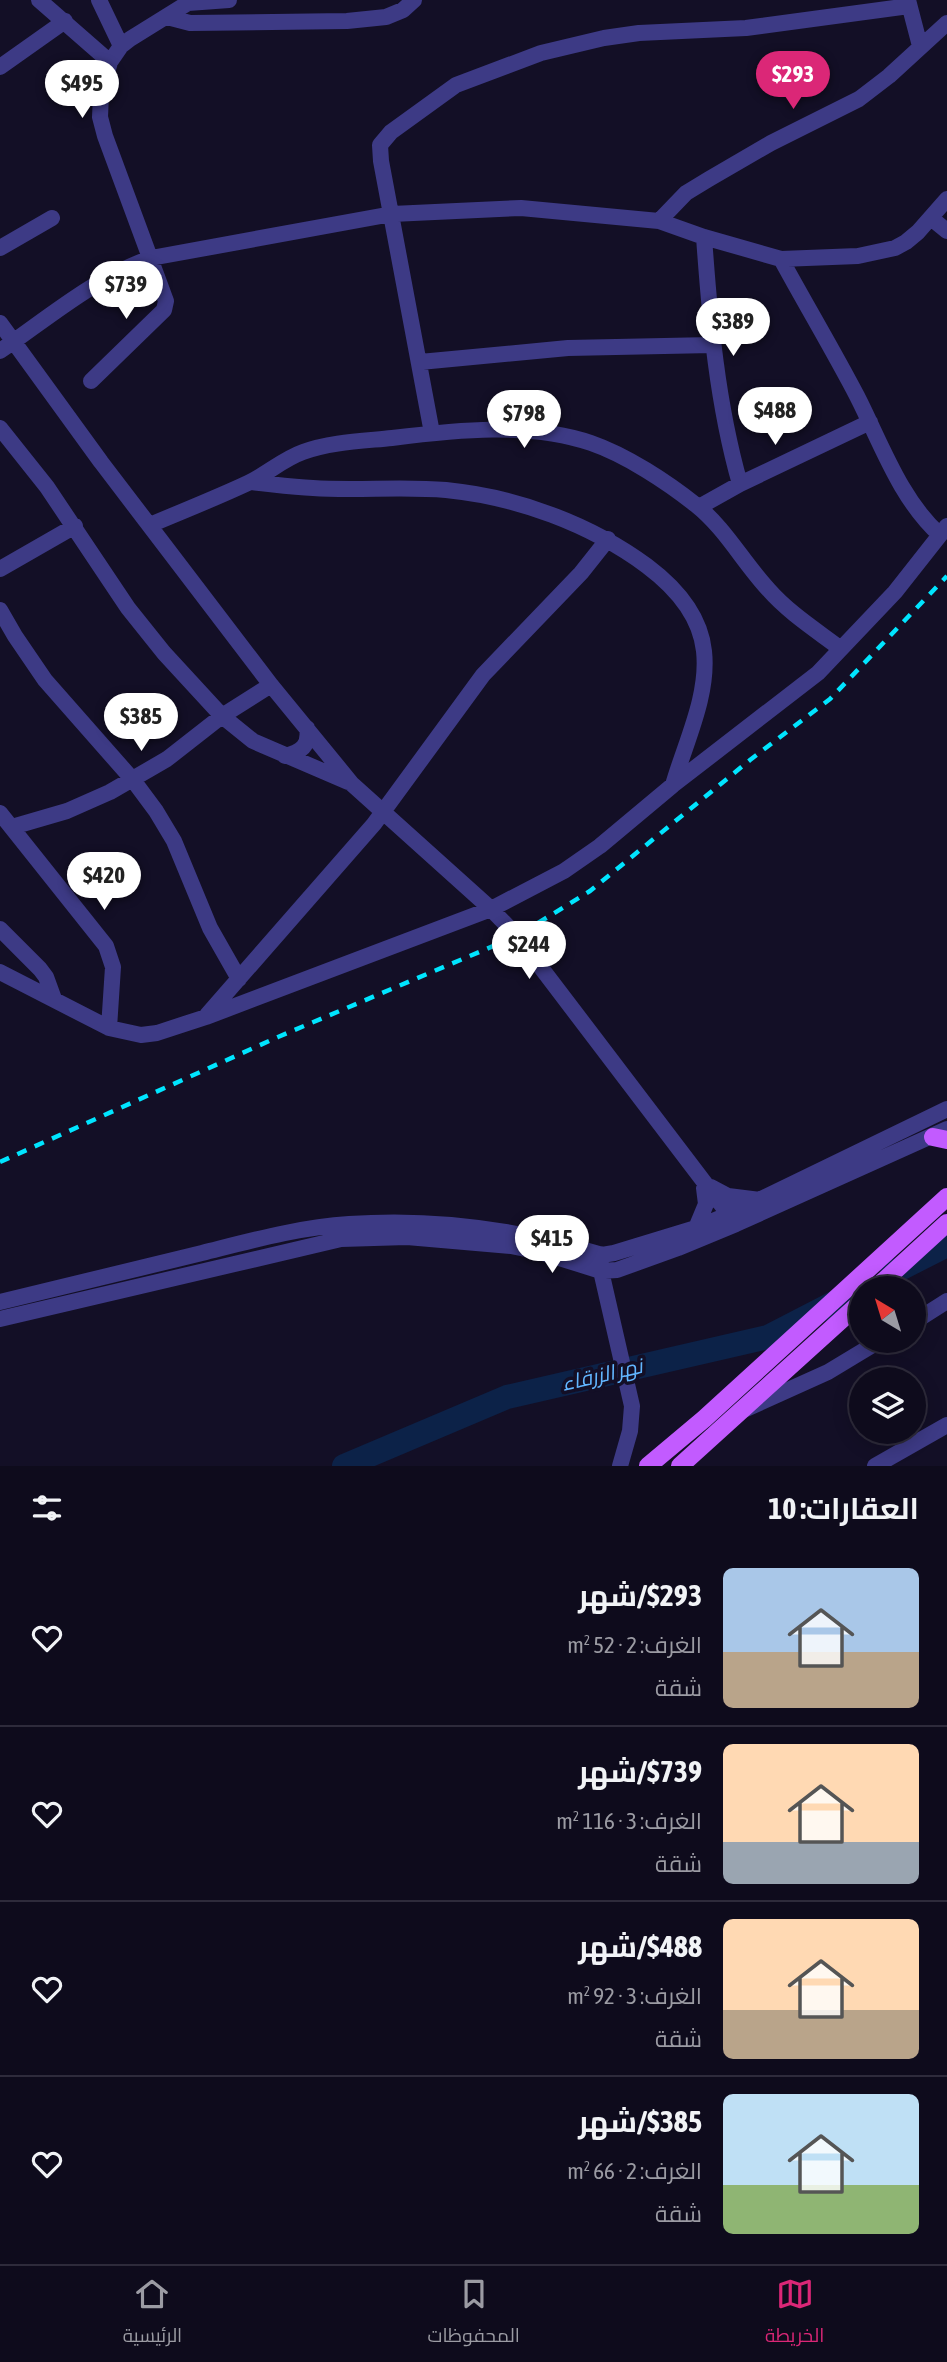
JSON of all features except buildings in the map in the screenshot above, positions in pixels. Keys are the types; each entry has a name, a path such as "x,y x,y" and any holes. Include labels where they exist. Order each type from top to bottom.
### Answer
{"main road":[{"path":"648,1466 947,1197"},
{"path":"889,1276 947,1223"},
{"path":"680,1466 849,1313"}],"street":[{"path":"39,0 110,62"},
{"path":"99,0 121,46"},
{"path":"91,381 164,310 166,297 123,187 100,117 101,94 110,62 121,46 188,1 229,0"},
{"path":"167,17 191,23 347,21 386,18 414,0"},
{"path":"188,1 191,23"},
{"path":"432,433 421,362 381,161 380,145 391,132 456,85 541,53 604,38 639,33 746,28 909,3 919,46"},
{"path":"0,67 65,21"},
{"path":"659,221 686,193 771,143 859,99 889,76 947,23"},
{"path":"6,347 108,278 151,258 392,214 521,208 659,221 780,259 858,256 895,248 918,232 947,199"},
{"path":"0,248 52,218"},
{"path":"931,218 947,231"},
{"path":"704,237 712,345 723,419 740,484"},
{"path":"0,972 109,1028 141,1035 157,1033 206,1017 491,909 564,871 616,834 673,785 803,686 895,592 943,531 921,515 905,492 835,354 780,259"},
{"path":"0,323 6,347 150,525 271,685 352,783 491,909 526,947 730,1220"},
{"path":"421,362 568,348 712,345"},
{"path":"699,507 740,484 870,422"},
{"path":"0,428 75,526 128,608 164,653 222,716 253,741 352,783"},
{"path":"150,525 250,482 303,452 330,446 432,433 485,430 563,436 593,443 643,469 699,507 727,536 776,597 799,619 841,649"},
{"path":"250,482 313,488 428,489 507,501 562,519 608,539 653,571 677,592 691,611 703,644 701,692 673,785"},
{"path":"0,569 75,526"},
{"path":"206,1017 383,811 483,675 581,573 608,539"},
{"path":"0,610 45,680 133,780 156,811 174,841 210,928 239,979"},
{"path":"12,827 67,811 133,780 167,759 222,716 271,685"},
{"path":"285,756 295,754 305,746 309,737 307,728"},
{"path":"0,813 106,946 113,967 109,1028"},
{"path":"0,929 40,969 54,999"},
{"path":"0,1302 265,1238 348,1224 447,1225 524,1234 601,1263 696,1228 730,1220 762,1200 947,1110"},
{"path":"0,1319 341,1239 407,1237 511,1246 630,1266 730,1220 942,1135"},
{"path":"705,1185 729,1196 762,1200"},
{"path":"696,1228 706,1204 705,1185"},
{"path":"265,1238 269,1255"},
{"path":"601,1263 632,1406 630,1432 620,1466"},
{"path":"926,1314 947,1301"},
{"path":"737,1413 828,1372 859,1353"},
{"path":"875,1466 945,1431"}],"waterway":[{"name":"نهر الزرقاء","path":"892,1273 947,1245"},
{"name":"نهر الزرقاء","path":"344,1466 507,1397 768,1337 849,1295"}],"railway":[{"path":"0,1162 278,1037 517,936 590,891 750,760 830,699 947,576"}]}
